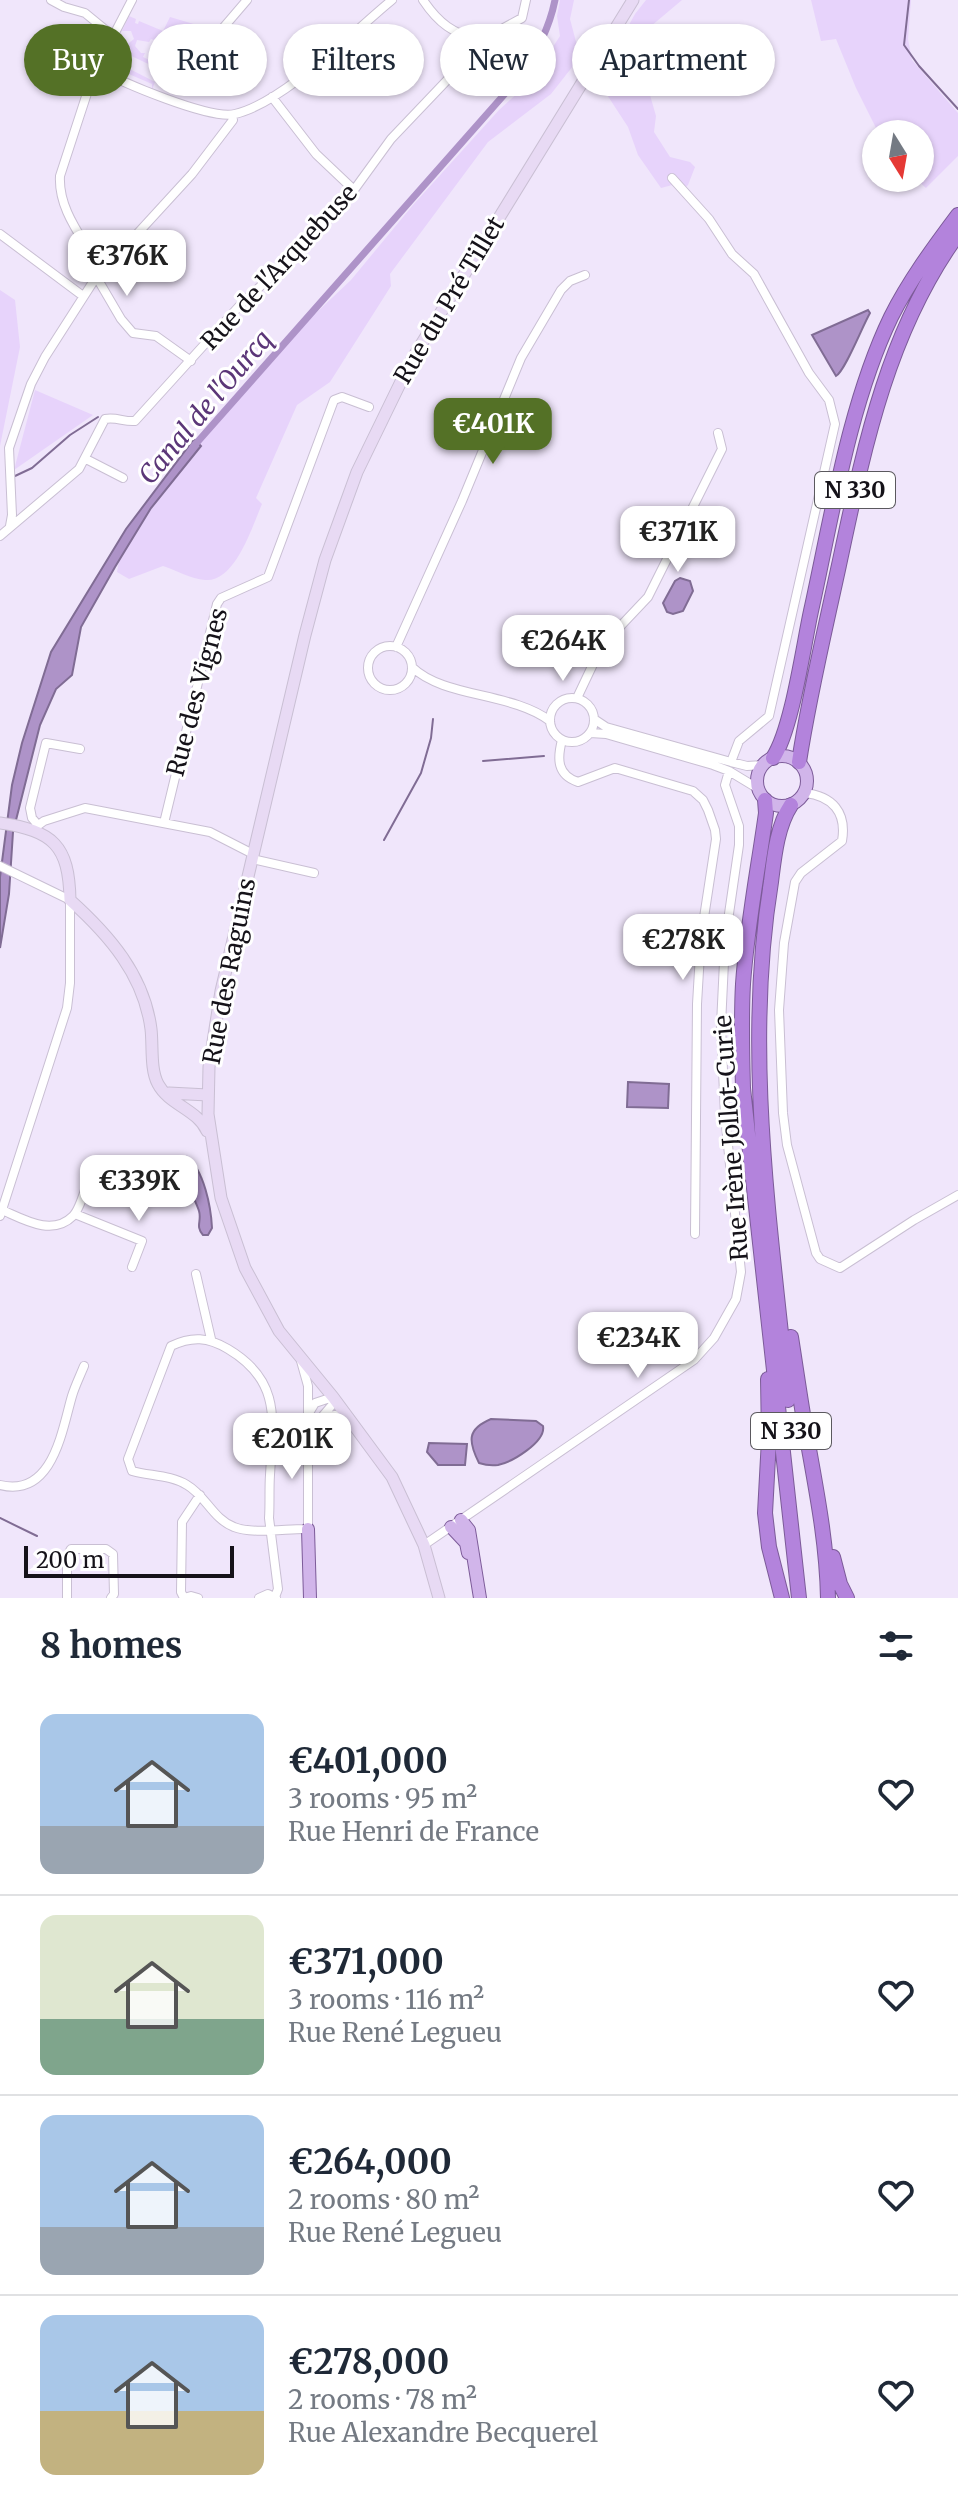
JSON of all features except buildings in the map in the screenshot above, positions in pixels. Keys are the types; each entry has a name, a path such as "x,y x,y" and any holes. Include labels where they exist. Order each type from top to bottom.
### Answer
{"highway":[{"name":"N 330","path":"768,761 786,724 836,499 869,370 892,316 958,215"},
{"name":"N 330","path":"799,762 810,693 873,415 891,357 911,313 928,278 958,234"},
{"name":"N 330","path":"761,794 765,821 751,906 741,1023 743,1088 799,1598"},
{"name":"N 330","path":"791,805 779,836 773,864 763,942 759,1073 808,1598"},
{"path":"775,1264 785,1294 806,1434 820,1502 840,1584 847,1598"},
{"path":"771,1335 765,1513 769,1547 782,1598"},
{"path":"820,1502 828,1598"}],"main road":[{"path":"768,761 786,756 799,762"},
{"name":"N 330","path":"761,794 757,780 768,761"},
{"name":"N 330","path":"791,805 805,793 807,777 799,762"},
{"path":"761,794 777,806 791,805"},
{"path":"456,1523 469,1530 478,1598"},
{"path":"308,1529 310,1598"}],"street":[{"path":"51,0 85,13 98,24"},
{"path":"119,24 132,0"},
{"path":"226,24 247,0"},
{"path":"132,84 153,94 232,115 272,97 392,0"},
{"path":"423,0 444,24"},
{"name":"Rue de l'Arquebuse","path":"511,24 522,18 526,0"},
{"name":"Rue du Pré Tillet","path":"252,856 319,581 363,457 411,361 633,0"},
{"name":"Rue de l'Arquebuse","path":"86,459 105,419 117,417 128,422 135,421 242,303 308,243 354,190 391,139 440,88"},
{"path":"88,96 62,163 59,188 65,208 98,266 97,278 121,319 133,333 156,336 191,361"},
{"path":"272,97 316,154 354,190"},
{"path":"10,526 9,448 31,384 83,296 192,174 233,120 232,115"},
{"path":"672,178 709,219 732,254 754,274 809,373 829,400 835,424 769,716 739,741 730,766"},
{"path":"0,234 83,296"},
{"path":"396,647 462,501 521,358 561,290 570,281 585,275"},
{"name":"Rue des Vignes","path":"164,823 217,604 221,598 268,577 334,400 342,397 369,407"},
{"path":"577,698 595,660 613,634 648,597 722,449 718,433"},
{"path":"0,536 71,477 86,459 123,478"},
{"path":"412,667 409,680 398,689 384,689 372,680 369,673 375,653 381,648 396,647 407,655 412,667 431,680"},
{"path":"409,680 431,680 526,708 550,721"},
{"path":"526,708 555,705 565,698 577,698 589,706 594,719 590,733"},
{"path":"555,705 550,721 554,732 562,740 577,741 590,733 606,734 730,766 768,761"},
{"path":"594,719 614,729 730,766 761,794"},
{"path":"562,740 559,758 561,771 569,779 578,782 590,780 615,768 693,791 703,800 715,830 701,937 697,1004 695,1234"},
{"path":"32,827 30,808 46,743 80,749"},
{"name":"Rue Irène Jollot-Curie","path":"424,1545 694,1360 714,1338 736,1299 741,1272 725,1116 721,1025 725,941 739,845 739,826 725,785 730,766"},
{"path":"805,793 819,795 836,807 844,831 842,841 801,873 795,882 784,943 779,1010 787,1145 816,1253 820,1259 840,1268 958,1195"},
{"path":"0,823 32,827 85,808 210,832 252,856 314,873"},
{"path":"32,827 60,849 69,873 70,983 67,1008 1,1213 44,1227 70,1219 88,1181 97,1177 150,1197"},
{"name":"Rue des Raguins","path":"252,856 218,1004 209,1067 211,1139 221,1198 257,1294 279,1331 392,1477 424,1545 439,1598"},
{"path":"0,866 70,900 105,932 134,975 150,1026 157,1083 195,1114 211,1139"},
{"path":"168,1095 196,1106 208,1099"},
{"path":"0,1181 10,1184"},
{"path":"75,1214 142,1241 132,1267"},
{"path":"196,1274 211,1339"},
{"path":"199,1286 209,1284"},
{"path":"259,1598 268,1594 276,1597 278,1589 272,1529 269,1518 274,1417 265,1384 251,1366 211,1339 186,1339 171,1346 128,1459 132,1471 186,1484 225,1523 238,1529 272,1529 308,1529 308,1386 300,1358"},
{"path":"0,1485 27,1483 47,1468 60,1442 72,1396 84,1366"},
{"path":"309,1414 315,1403 333,1397 332,1405 309,1432"},
{"path":"323,1417 341,1416 353,1424"},
{"path":"198,1598 184,1598 181,1592 182,1522 200,1495"},
{"path":"67,1598 67,1556 71,1549 106,1549 113,1554 114,1594 111,1598"}],"shaded area":[{"path":"560,0 574,0 570,19 572,67 556,88 556,42 560,36 557,16"},
{"path":"646,0 682,0 654,24 629,24"},
{"path":"811,0 911,0 908,39 912,60 958,113 958,156 934,180 934,120 872,120 836,39 821,41"},
{"path":"129,16 136,19 135,23 139,21 148,25 148,42 137,40 135,46 145,53 143,57 148,59 148,64 132,56 132,24 125,24"},
{"path":"170,17 194,24 166,24"},
{"path":"132,70 148,78 148,82 132,75"},
{"path":"514,96 548,96 488,142 390,274 391,286 330,382 297,405 256,498 262,504 234,563 216,579 205,580 163,566 129,579 117,572 121,549 178,469 264,362 351,280 413,205"},
{"path":"608,96 650,96 656,116 654,132 670,157 690,162 695,167 684,189 680,183 661,188 638,155 628,127"},
{"path":"0,290 15,300 20,347 0,446"},
{"path":"868,310 870,313 836,376 812,335"},
{"path":"35,390 93,415 14,470"},
{"path":"194,439 201,446 151,508 81,627 72,675 56,689 40,725 13,832 9,894 0,948 0,877 12,785 51,652 126,529"},
{"path":"680,578 690,581 693,591 683,611 673,614 667,612 663,603 675,581"},
{"path":"628,1082 669,1084 668,1108 627,1107"},
{"path":"187,1157 198,1171 206,1190 212,1228 208,1235 203,1235 199,1229 199,1211 184,1170"},
{"path":"491,1419 536,1421 543,1426 543,1432 534,1445 511,1460 498,1465 479,1463 472,1436 477,1427"},
{"path":"429,1443 467,1444 465,1465 438,1465 427,1452"}],"waterway":[{"name":"Canal de l'Ourcq","path":"193,447 517,80 540,42 555,0"},
{"path":"909,0 904,45 958,109"},
{"path":"15,476 32,468 70,435 98,417"},
{"path":"384,840 421,773 433,719"},
{"path":"483,761 544,756"},
{"path":"0,1518 37,1536"}]}
